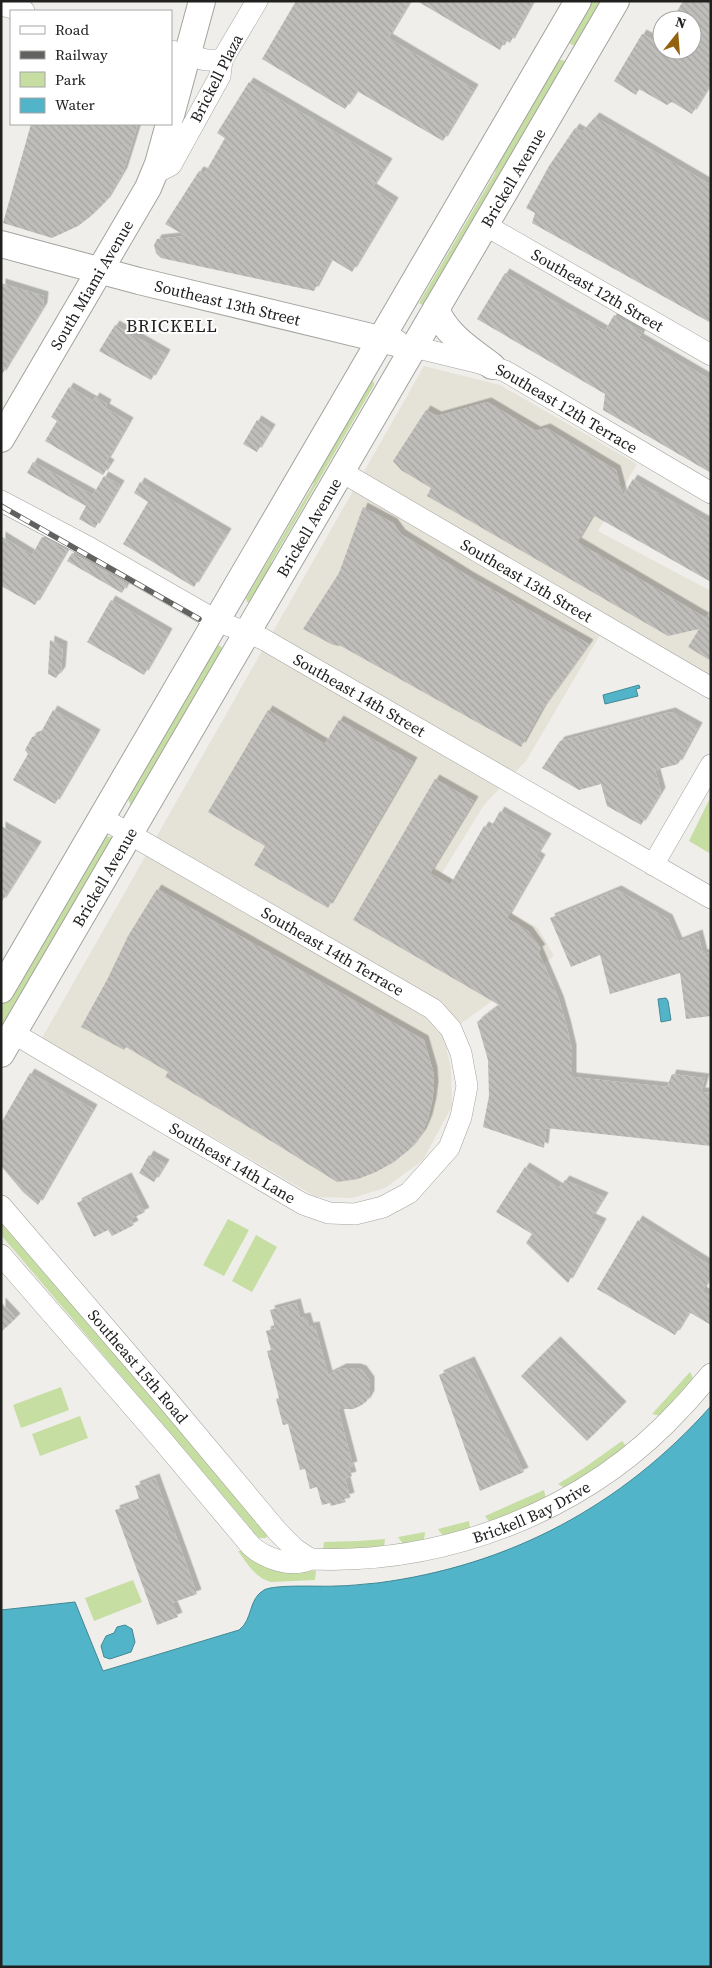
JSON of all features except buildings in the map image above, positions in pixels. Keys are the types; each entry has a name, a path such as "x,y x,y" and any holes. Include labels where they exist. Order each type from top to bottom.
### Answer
{"main road":[{"path":"172,108 180,54 202,1"},
{"name":"Brickell Avenue","path":"1,990 578,1"},
{"name":"Brickell Avenue","path":"7,1044 616,1"},
{"path":"553,43 577,68"},
{"name":"South Miami Avenue","path":"1,440 154,174 169,125"},
{"name":"Southeast 13th Street","path":"1,244 99,271 414,347"},
{"path":"436,309 440,319 450,332 492,366"}],"street":[{"name":"Brickell Plaza","path":"154,174 170,165 220,76 222,60 257,1"},
{"path":"1,5 20,10"},
{"path":"180,54 212,61 222,60"},
{"name":"Southeast 12th Street","path":"485,225 711,356"},
{"name":"Southeast 12th Terrace","path":"414,347 492,366 504,371 711,493"},
{"name":"Southeast 13th Street","path":"342,472 711,688"},
{"name":"Southeast 14th Street","path":"1,502 90,548 217,621 263,639 711,898"},
{"path":"653,865 711,765"},
{"name":"Southeast 14th Terrace","path":"102,818 433,1009 451,1029 461,1052 467,1086 461,1118 449,1148"},
{"name":"Southeast 14th Lane","path":"7,1044 303,1204 330,1213 355,1214 383,1207 409,1193 449,1148"},
{"name":"Southeast 15th Road","path":"1,1206 290,1545 310,1559"},
{"name":"Southeast 15th Road","path":"1,1255 168,1446 249,1543 262,1554 282,1561 301,1563 310,1559"},
{"name":"Brickell Bay Drive","path":"310,1559 361,1559 420,1551 482,1536 532,1516 580,1490 634,1451 681,1409 711,1374"},
{"path":"249,1543 268,1544 273,1539 275,1527"}],"shaded area":[{"path":"424,366 500,385 637,464 598,531 711,591 711,677 610,618 526,761 484,805 442,873 538,928 554,956 444,1036 451,1070 452,1106 423,1160 385,1188 352,1198 316,1197 42,1038"}],"green space":[{"path":"588,1 607,1 577,46 572,45 568,41"},
{"path":"557,59 565,61 567,65 427,308 419,303 495,173 504,145"},
{"path":"370,380 374,382 374,385 272,561 262,591 252,604 247,602 246,598 313,485 321,456"},
{"path":"215,644 225,650 131,806 128,799 199,677 208,654"},
{"path":"711,796 711,854 689,841"},
{"path":"103,836 111,837 114,841 1,1035 1,1003"},
{"path":"228,1219 249,1230 224,1276 203,1265"},
{"path":"1,1222 268,1533 266,1538 259,1538 1,1235"},
{"path":"256,1235 277,1247 252,1292 232,1281"},
{"path":"690,1372 694,1380 661,1416 652,1414"},
{"path":"61,1387 69,1410 21,1428 13,1405"},
{"path":"80,1416 88,1438 40,1456 32,1434"},
{"path":"622,1441 627,1447 597,1469 565,1488 558,1484 584,1468"},
{"path":"544,1490 546,1499 490,1523 485,1516"},
{"path":"469,1521 470,1529 443,1536 438,1529"},
{"path":"425,1532 424,1540 403,1544 398,1537"},
{"path":"385,1539 384,1547 323,1550 324,1542"},
{"path":"238,1551 246,1551 280,1567 316,1571 315,1580 271,1582 265,1580 252,1570"},
{"path":"133,1580 142,1602 94,1621 85,1598"}],"water":[{"path":"639,685 640,688 636,689 638,696 605,704 603,695"},
{"path":"666,998 671,1020 661,1022 658,999"},
{"path":"711,1406 711,1967 1,1967 1,1610 75,1602 103,1671 239,1630 247,1621 255,1599 264,1590 270,1588 288,1586 346,1586 426,1575 472,1562 517,1546 560,1526 601,1501 640,1473 677,1442"},
{"path":"125,1625 132,1629 135,1642 131,1652 110,1659 104,1657 101,1646 106,1636 114,1633 117,1627"}],"railway":[{"path":"1,506 199,619"}],"district":[{"name":"BRICKELL","path":"172,326"}]}
